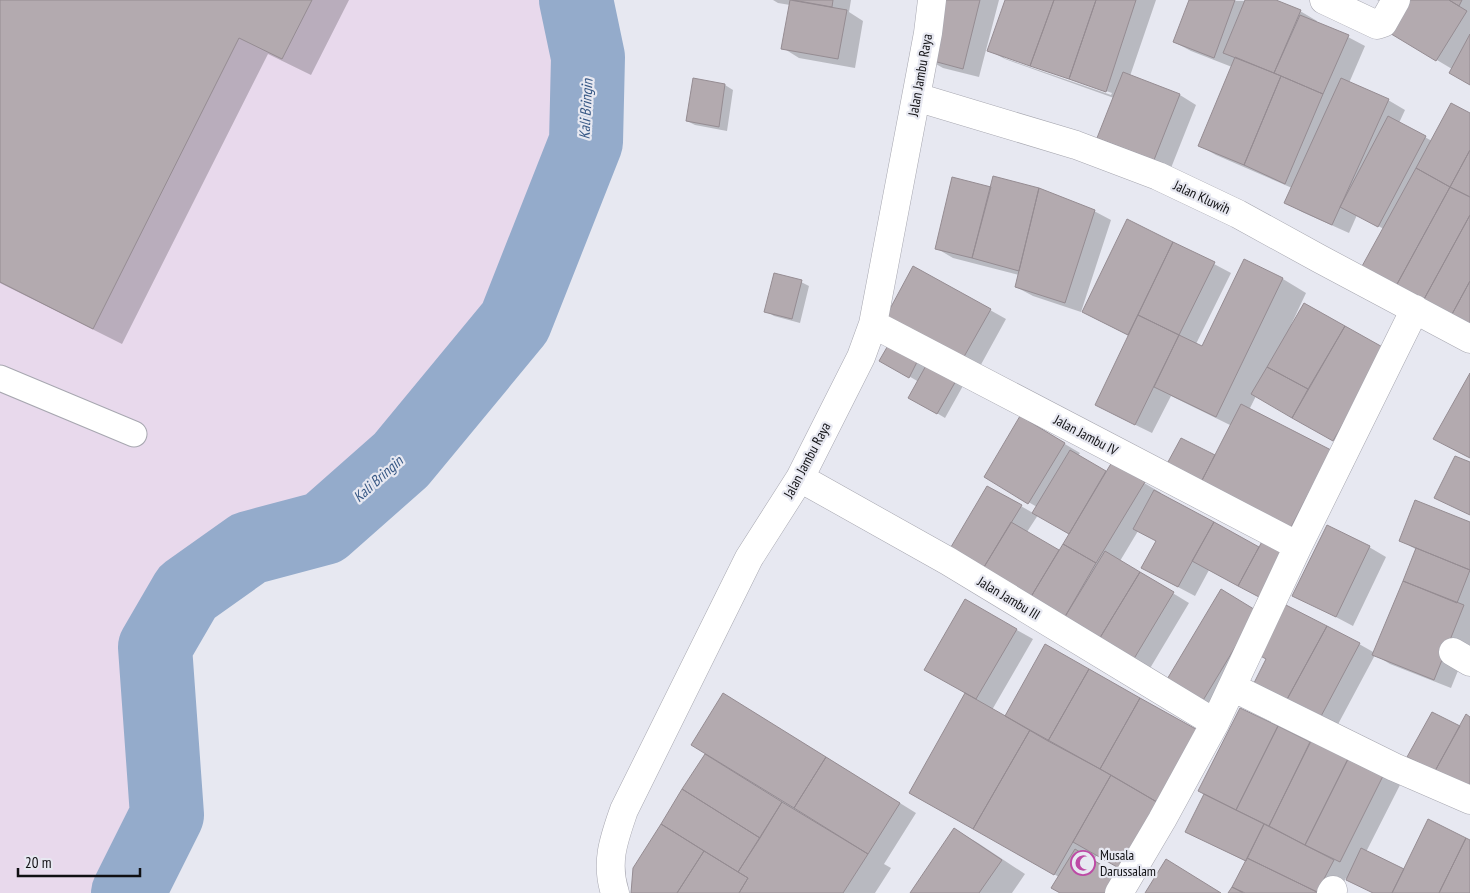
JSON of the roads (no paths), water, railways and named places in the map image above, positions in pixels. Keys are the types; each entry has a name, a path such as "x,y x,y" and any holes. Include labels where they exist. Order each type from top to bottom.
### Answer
{"street":[{"name":"Jalan Jambu Raya","path":"615,893 610,880 612,846 624,810 749,558 800,478 860,356 873,324 928,33 932,0"},
{"path":"1324,0 1377,25 1383,23 1396,0"},
{"name":"Jalan Kluwih","path":"916,97 1076,145 1158,176 1238,214 1470,339"},
{"path":"1119,893 1215,724 1298,546 1416,309"},
{"name":"Jalan Jambu IV","path":"873,324 1298,546"},
{"name":"Jalan Jambu III","path":"800,478 948,561 1215,724"},
{"path":"1232,687 1394,767 1470,800"}],"lane":[{"path":"0,378 134,434"}],"waterway":[{"name":"Kali Bringin","path":"128,893 167,815 155,647 187,592 249,548 324,528 401,460 515,322 586,142 588,57 576,0"}],"place":[{"name":"Musala Darussalam","path":"1083,863"}]}
